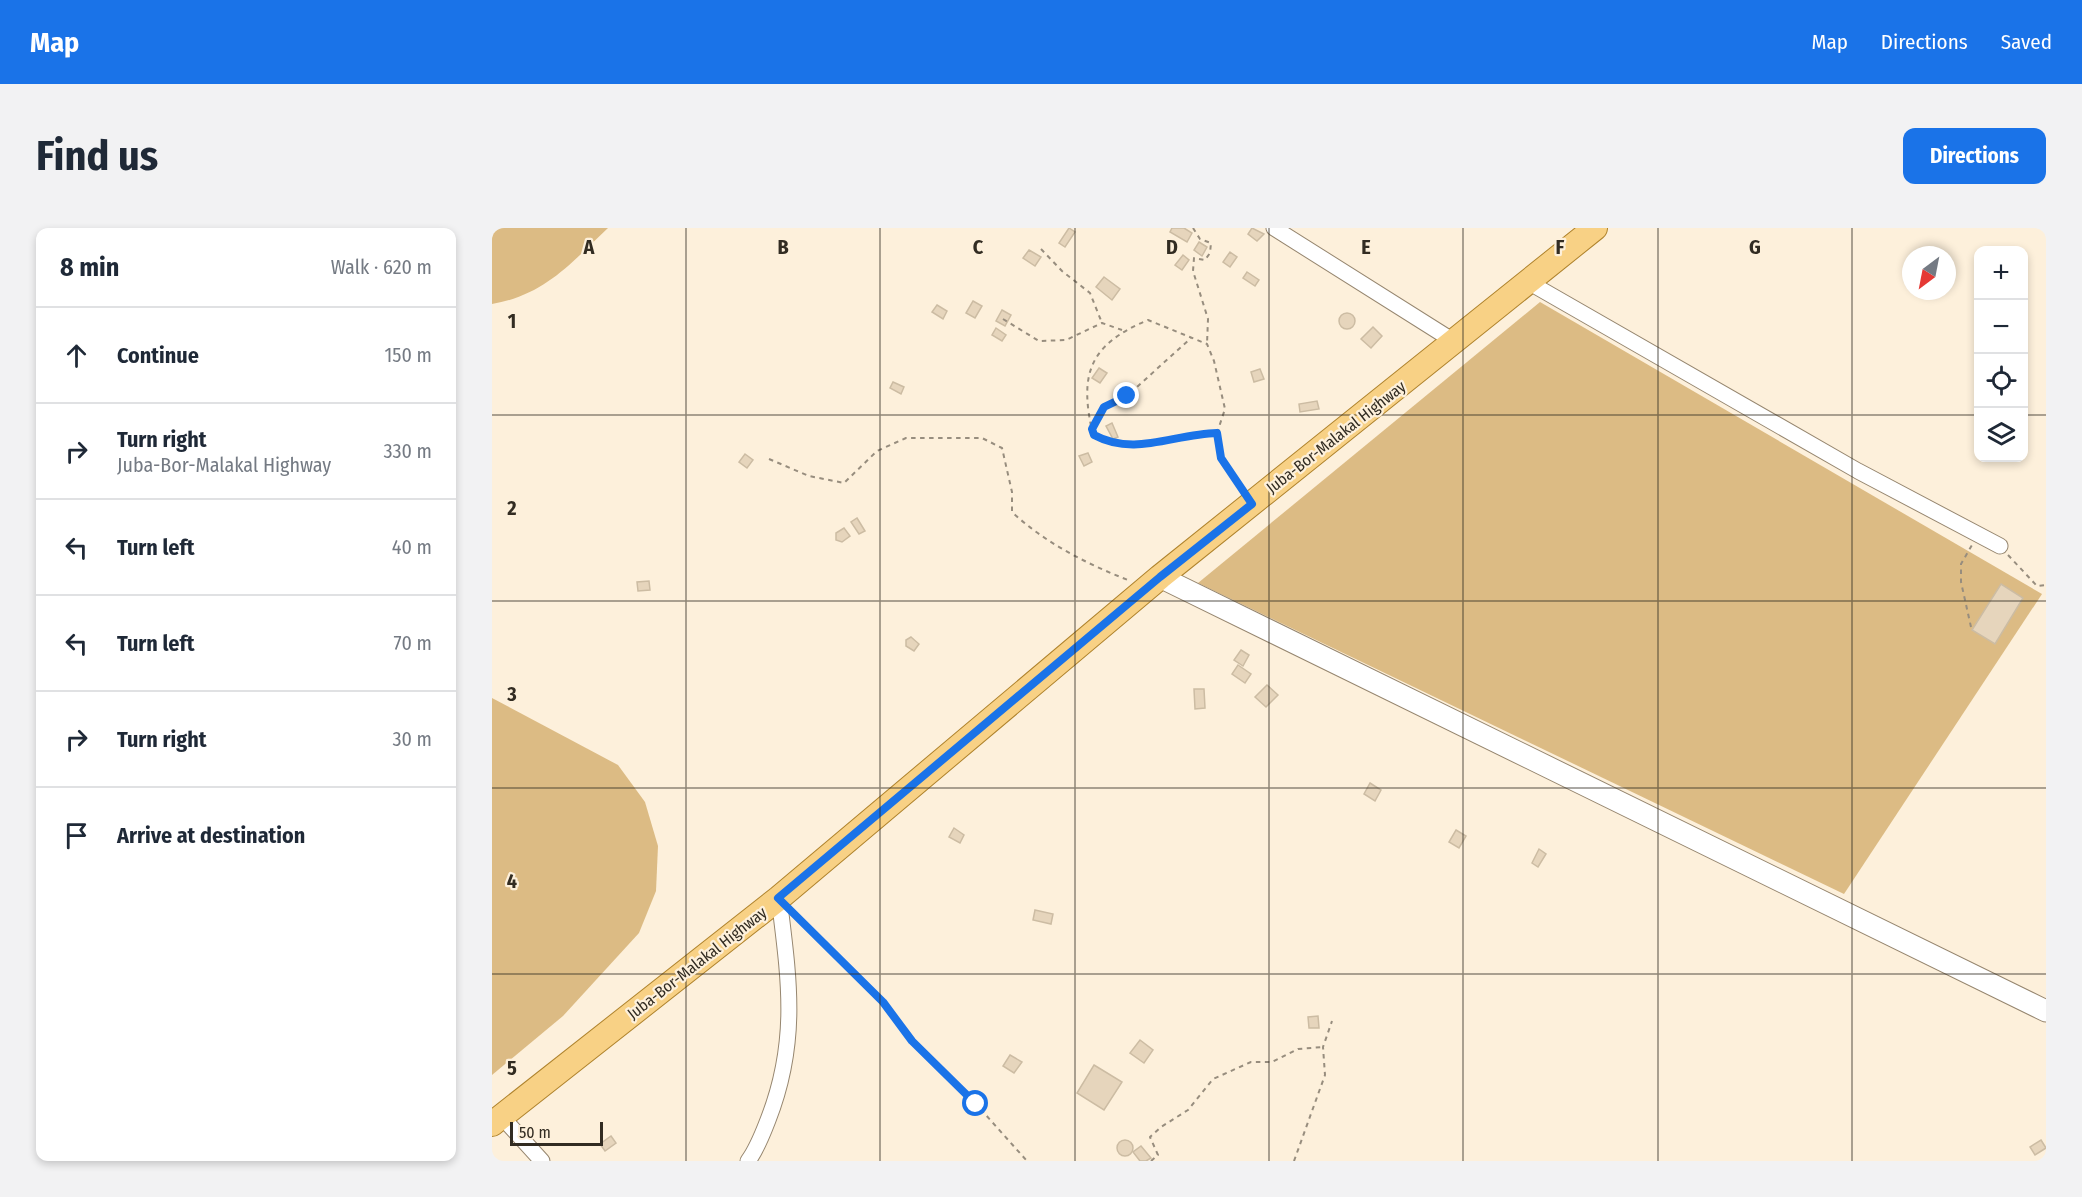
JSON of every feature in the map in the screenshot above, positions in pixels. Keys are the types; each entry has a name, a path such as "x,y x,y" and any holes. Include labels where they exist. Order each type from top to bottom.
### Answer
{"main road":[{"name":"Juba-Bor-Malakal Highway","path":"497,1120 778,898 1154,582 1596,228"}],"street":[{"path":"1274,228 1455,342"},
{"path":"1530,283 1858,471 2000,546"},
{"path":"1154,582 2046,1011"},
{"path":"748,1161 776,1100 787,1060 789,996 778,898"},
{"path":"497,1120 542,1161"}],"path":[{"path":"1193,228 1200,239 1211,243 1210,252 1205,261 1194,258 1194,271 1208,319 1208,344 1225,409 1217,433 1221,458 1252,504"},
{"path":"1041,249 1062,271 1090,293 1102,323"},
{"path":"1003,319 1039,341 1066,340 1102,323 1122,330"},
{"path":"1208,344 1148,320 1122,330 1101,351 1087,376 1087,406 1094,435 1112,445 1153,444 1192,434 1217,433"},
{"path":"1092,429 1104,407 1127,396 1191,338"},
{"path":"769,459 809,476 844,483 877,451 906,438 982,438 1002,448 1012,492 1012,512 1031,530 1087,562 1154,582"},
{"path":"1971,627 1961,582 1961,564 1977,534"},
{"path":"2000,546 2037,586 2046,585"},
{"path":"778,898 883,1002 912,1041 976,1104 1027,1161"},
{"path":"1294,1161 1325,1075 1323,1047 1332,1021"},
{"path":"1151,1161 1158,1155 1150,1137 1188,1110 1213,1079 1251,1062 1272,1062 1298,1048 1323,1047"}],"shaded area":[{"path":"492,228 608,228 556,276 511,300 492,304"},
{"path":"1540,302 2042,594 1844,894 1198,583"},
{"path":"492,698 618,765 645,802 658,846 656,891 639,933 563,1016 492,1075"}],"building":[{"path":"1069,228 1075,232 1065,247 1059,243"},
{"path":"1172,228 1184,228 1192,233 1187,242 1170,232"},
{"path":"1252,228 1264,234 1257,241 1248,234"},
{"path":"1199,242 1207,247 1202,256 1194,250"},
{"path":"1029,250 1041,257 1035,266 1023,258"},
{"path":"1230,252 1237,257 1230,267 1223,262"},
{"path":"1183,255 1189,260 1182,270 1175,265"},
{"path":"1247,272 1259,280 1255,286 1243,278"},
{"path":"1104,277 1120,289 1112,300 1096,287"},
{"path":"973,301 982,306 975,318 966,313"},
{"path":"937,305 947,311 943,319 932,312"},
{"path":"1002,310 1011,315 1005,326 996,321"},
{"path":"1347,313 1355,321 1347,329 1339,321"},
{"path":"1373,327 1382,336 1371,348 1361,339"},
{"path":"996,328 1006,335 1002,341 992,335"},
{"path":"1099,368 1107,373 1100,383 1092,378"},
{"path":"1260,369 1264,379 1254,382 1251,372"},
{"path":"893,382 904,387 901,394 890,388"},
{"path":"1317,401 1319,409 1300,412 1299,404"},
{"path":"1112,423 1118,437 1113,439 1106,426"},
{"path":"1088,453 1092,462 1084,466 1079,456"},
{"path":"745,454 753,460 747,468 739,462"},
{"path":"857,518 865,531 859,534 851,522"},
{"path":"844,528 850,536 842,542 836,540 836,533"},
{"path":"649,581 650,590 638,591 637,582"},
{"path":"2001,584 2023,598 1995,644 1972,630"},
{"path":"911,637 919,644 914,651 906,646 906,640"},
{"path":"1241,650 1249,655 1243,666 1234,660"},
{"path":"1238,665 1251,674 1245,683 1232,674"},
{"path":"1267,685 1278,695 1266,707 1255,697"},
{"path":"1194,689 1204,689 1205,708 1195,709"},
{"path":"1370,783 1381,790 1375,801 1364,794"},
{"path":"954,828 964,835 960,843 949,837"},
{"path":"1456,830 1466,836 1459,848 1449,842"},
{"path":"1539,849 1546,854 1538,867 1532,863"},
{"path":"1035,910 1053,914 1051,924 1033,920"},
{"path":"1318,1016 1319,1028 1309,1028 1308,1017"},
{"path":"1140,1040 1153,1050 1144,1063 1130,1053"},
{"path":"1010,1055 1022,1062 1014,1073 1003,1066"},
{"path":"1094,1065 1122,1082 1104,1110 1077,1093"},
{"path":"611,1136 616,1143 605,1151 600,1144"},
{"path":"1125,1140 1133,1148 1125,1156 1117,1148"},
{"path":"2041,1140 2046,1148 2035,1155 2030,1147"},
{"path":"1141,1146 1151,1158 1146,1161 1140,1161 1133,1152"}],"route":[{"path":"976,1104 912,1041 883,1002 778,898 1160,577 1252,504 1221,458 1217,433 1192,434 1153,444 1112,445 1094,435 1092,429 1104,407 1127,396"}]}
